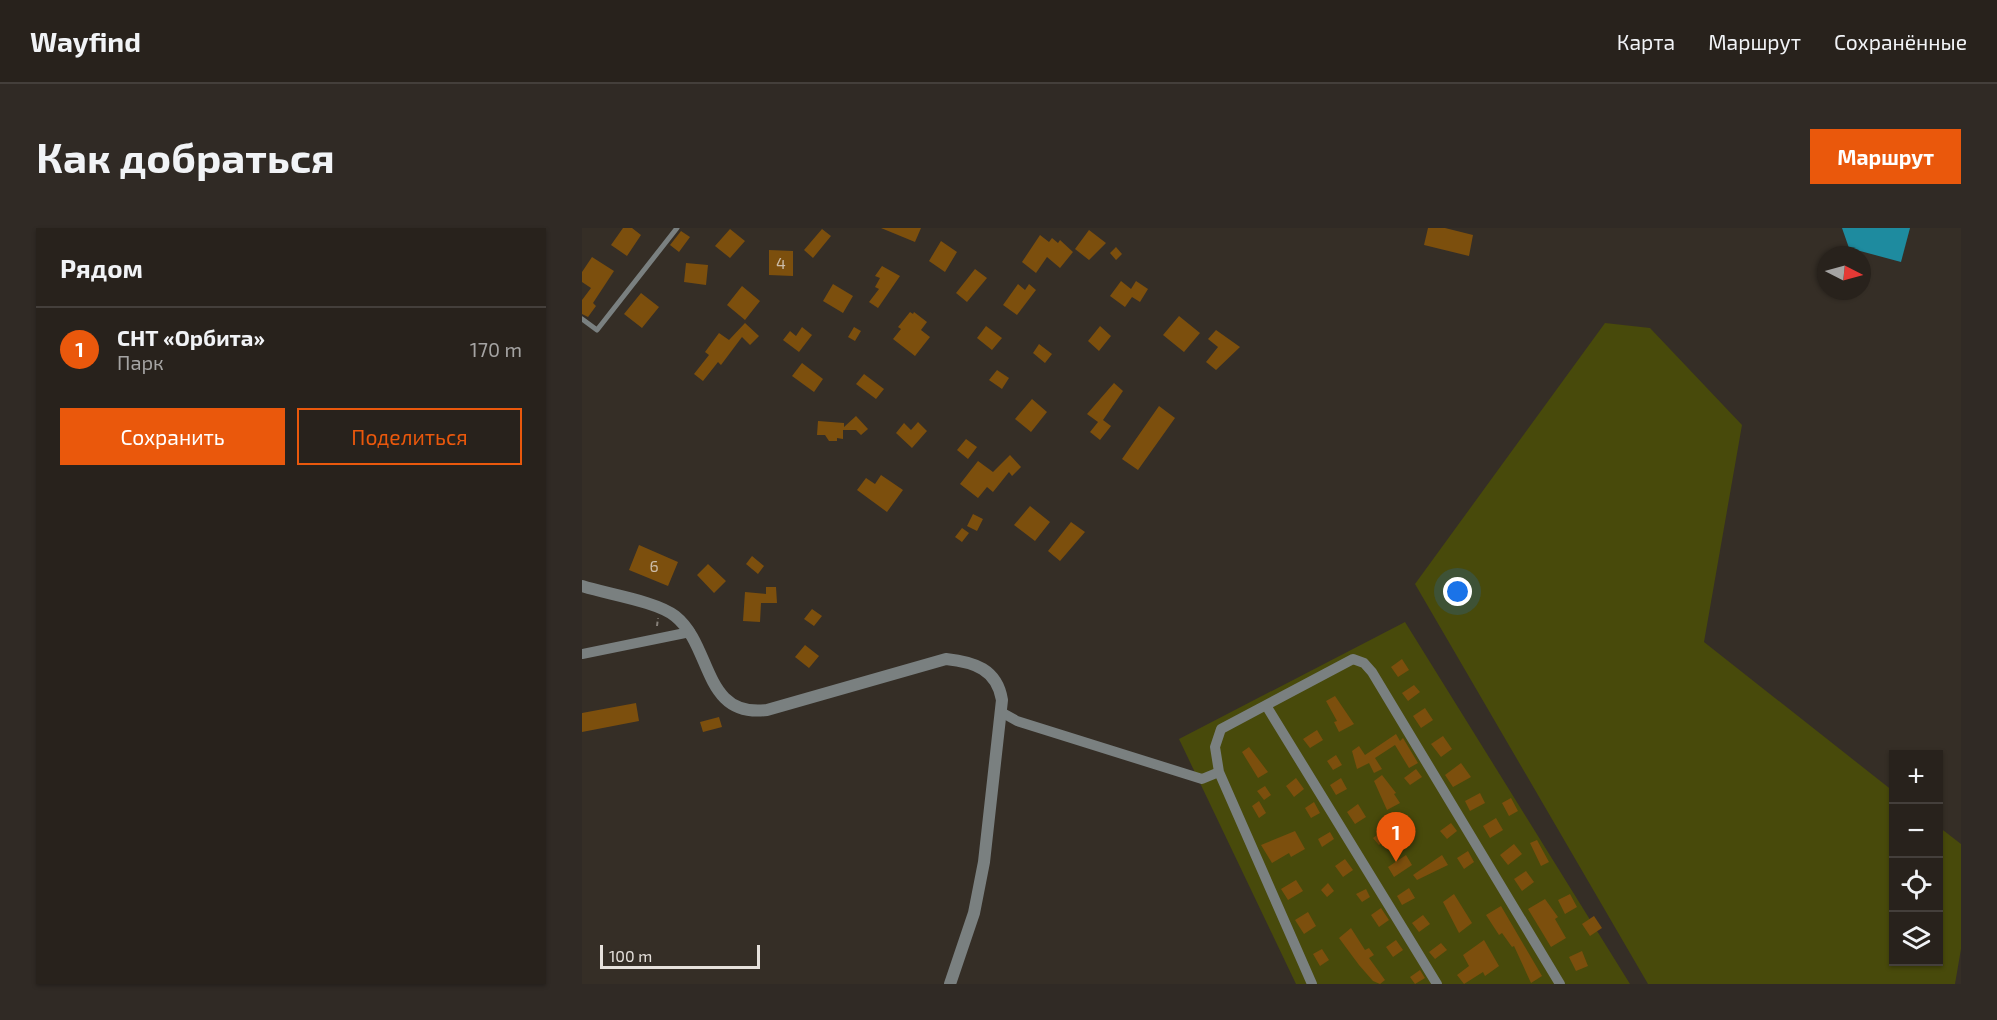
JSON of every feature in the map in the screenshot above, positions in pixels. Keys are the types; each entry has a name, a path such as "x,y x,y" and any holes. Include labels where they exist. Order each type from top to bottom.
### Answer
{"street":[{"path":"582,586 672,614 690,632 721,696 737,707 768,710 946,659 975,663 988,672 1000,691 1001,712 984,862 974,913 950,984"},
{"path":"582,654 690,632"},
{"path":"1312,984 1219,771 1215,747 1221,729 1267,707 1353,659 1364,663 1372,672 1560,984"},
{"path":"1267,707 1437,984"},
{"path":"1001,712 1017,721 1202,779 1219,771"}],"lane":[{"path":"582,319 597,330 677,228"}],"shaded area":[{"path":"1605,323 1650,328 1742,425 1704,642 1889,788 1889,966 1943,966 1943,830 1961,844 1961,949 1955,984 1648,984 1415,584"},
{"path":"1405,622 1630,984 1296,984 1179,739"}],"water":[{"path":"1842,228 1910,228 1901,262 1871,254 1871,246 1848,246"}],"building":[{"path":"623,228 632,228 641,235 627,256 611,245"},
{"path":"881,228 921,228 915,242"},
{"path":"1428,228 1445,228 1473,235 1469,256 1424,245"},
{"path":"730,229 745,241 730,258 715,246"},
{"path":"822,229 831,236 813,258 804,250"},
{"path":"1089,230 1106,243 1089,260 1075,249"},
{"path":"681,231 690,237 679,252 670,245"},
{"path":"1040,235 1049,242 1052,238 1058,243 1060,240 1073,252 1060,268 1047,257 1036,273 1022,262"},
{"path":"941,241 957,252 945,272 929,261"},
{"path":"1116,247 1122,254 1116,260 1110,253"},
{"path":"769,250 793,251 793,276 769,275"},
{"path":"592,257 614,271 593,303 596,306 588,317 582,314 582,300 591,288 582,282 582,272"},
{"path":"686,263 708,265 706,285 684,282"},
{"path":"882,266 900,276 878,308 869,302 879,289 875,287 880,278 875,276"},
{"path":"975,269 987,278 967,302 956,293"},
{"path":"1121,281 1131,289 1136,281 1148,289 1140,302 1132,297 1125,307 1110,296"},
{"path":"833,284 853,296 843,313 823,301"},
{"path":"1018,284 1025,290 1029,284 1036,290 1017,315 1003,305"},
{"path":"742,286 760,301 745,320 727,305"},
{"path":"641,293 659,307 642,328 624,314"},
{"path":"910,312 913,314 914,312 927,322 921,330 930,337 915,356 893,339 901,329 898,327"},
{"path":"1179,316 1200,333 1184,352 1163,335"},
{"path":"745,323 759,336 750,345 742,337 721,365 718,362 703,381 694,374 709,355 705,352 719,333 729,340"},
{"path":"986,326 1002,338 992,350 977,338"},
{"path":"1100,326 1111,336 1099,351 1088,341"},
{"path":"802,327 812,335 799,352 783,340 790,331 796,336"},
{"path":"854,327 861,331 855,341 848,337"},
{"path":"1216,330 1240,347 1216,370 1206,362 1218,347 1208,339"},
{"path":"1039,344 1052,354 1045,363 1033,353"},
{"path":"802,363 823,379 814,392 792,376"},
{"path":"997,370 1009,378 1002,389 989,380"},
{"path":"864,374 884,389 876,399 856,384"},
{"path":"1114,383 1123,391 1103,420 1111,426 1100,440 1090,432 1098,422 1087,414"},
{"path":"1032,399 1047,412 1031,432 1015,419"},
{"path":"1159,406 1175,418 1138,470 1122,459"},
{"path":"856,416 868,429 861,435 856,430 843,430 843,439 837,438 837,441 829,441 825,435 817,435 818,421 844,423 844,427"},
{"path":"918,422 927,431 912,448 896,433 904,423 911,430"},
{"path":"966,439 977,447 968,459 957,450"},
{"path":"1010,455 1021,467 1012,476 1009,472 993,492 987,487 978,498 960,484 978,461 993,472"},
{"path":"881,475 903,490 887,512 857,490 866,478 875,484"},
{"path":"1030,506 1050,522 1035,541 1014,525"},
{"path":"973,514 983,519 977,531 967,526"},
{"path":"1071,522 1085,532 1060,561 1048,551"},
{"path":"962,528 969,533 962,542 955,537"},
{"path":"639,545 678,562 668,586 629,570"},
{"path":"752,556 764,566 758,574 746,564"},
{"path":"708,564 726,581 714,593 697,575"},
{"path":"766,587 776,587 777,603 761,603 760,622 743,621 745,592 766,594"},
{"path":"812,609 822,616 814,626 804,619"},
{"path":"805,645 819,656 809,668 795,657"},
{"path":"1402,659 1409,670 1398,677 1391,667"},
{"path":"1414,685 1420,692 1408,701 1402,693"},
{"path":"1335,696 1354,724 1339,732 1334,722 1337,721 1326,701"},
{"path":"636,703 639,721 582,732 582,713"},
{"path":"1425,708 1433,720 1421,728 1413,716"},
{"path":"719,717 722,727 703,732 700,722"},
{"path":"1317,730 1323,740 1310,748 1303,739"},
{"path":"1396,734 1400,741 1403,738 1418,763 1409,768 1395,745 1375,758 1382,769 1374,773 1369,763 1357,769 1352,751 1359,746 1365,755"},
{"path":"1443,736 1452,749 1441,757 1431,744"},
{"path":"1249,747 1268,772 1258,778 1242,752"},
{"path":"1336,755 1342,765 1333,770 1327,761"},
{"path":"1461,763 1471,777 1453,787 1445,775"},
{"path":"1416,769 1422,777 1410,785 1404,778"},
{"path":"1382,775 1396,793 1394,794 1400,803 1387,810 1374,781"},
{"path":"1296,778 1304,789 1294,797 1286,786"},
{"path":"1341,778 1347,789 1336,795 1330,785"},
{"path":"1265,786 1271,795 1264,800 1257,791"},
{"path":"1480,793 1485,803 1470,811 1465,801"},
{"path":"1511,798 1518,811 1509,816 1502,803"},
{"path":"1259,801 1266,813 1259,818 1252,806"},
{"path":"1314,802 1320,813 1311,818 1305,808"},
{"path":"1358,804 1366,817 1355,824 1347,812"},
{"path":"1496,818 1503,830 1490,838 1483,826"},
{"path":"1451,823 1457,831 1447,839 1440,831"},
{"path":"1295,831 1305,849 1291,857 1289,853 1272,863 1261,845"},
{"path":"1382,831 1388,838 1379,845 1373,838"},
{"path":"1330,832 1334,839 1322,847 1318,839"},
{"path":"1537,840 1549,862 1541,866 1530,843"},
{"path":"1514,844 1522,854 1508,865 1500,855"},
{"path":"1468,851 1474,862 1464,869 1457,858"},
{"path":"1406,855 1412,865 1394,877 1388,867"},
{"path":"1442,855 1448,865 1417,880 1413,875"},
{"path":"1345,859 1353,870 1343,877 1335,866"},
{"path":"1526,871 1534,882 1522,891 1514,879"},
{"path":"1296,880 1303,891 1288,900 1281,889"},
{"path":"1328,883 1334,891 1327,897 1321,890"},
{"path":"1409,888 1415,898 1402,905 1397,896"},
{"path":"1366,889 1370,897 1362,902 1356,894"},
{"path":"1454,894 1472,923 1459,933 1443,902"},
{"path":"1570,894 1577,907 1565,914 1558,900"},
{"path":"1545,899 1558,917 1555,919 1566,938 1551,947 1528,909"},
{"path":"1501,906 1542,976 1531,983 1514,946 1512,947 1502,933 1499,935 1486,915"},
{"path":"1381,908 1389,920 1379,927 1371,915"},
{"path":"1308,912 1316,926 1304,934 1295,920"},
{"path":"1423,915 1430,924 1419,932 1412,923"},
{"path":"1594,916 1602,928 1590,936 1582,924"},
{"path":"1351,928 1365,950 1369,948 1374,955 1369,958 1385,980 1380,984 1373,981 1339,938"},
{"path":"1396,940 1403,950 1393,957 1386,947"},
{"path":"1484,940 1499,966 1485,976 1483,972 1464,984 1457,975 1469,966 1463,955"},
{"path":"1441,943 1447,950 1435,959 1429,952"},
{"path":"1322,949 1329,960 1320,966 1313,954"},
{"path":"1582,951 1588,966 1576,971 1569,957"},
{"path":"1420,970 1425,978 1415,984 1410,977"}],"place":[{"name":"СНТ «Орбита»","path":"1396,862"}]}
